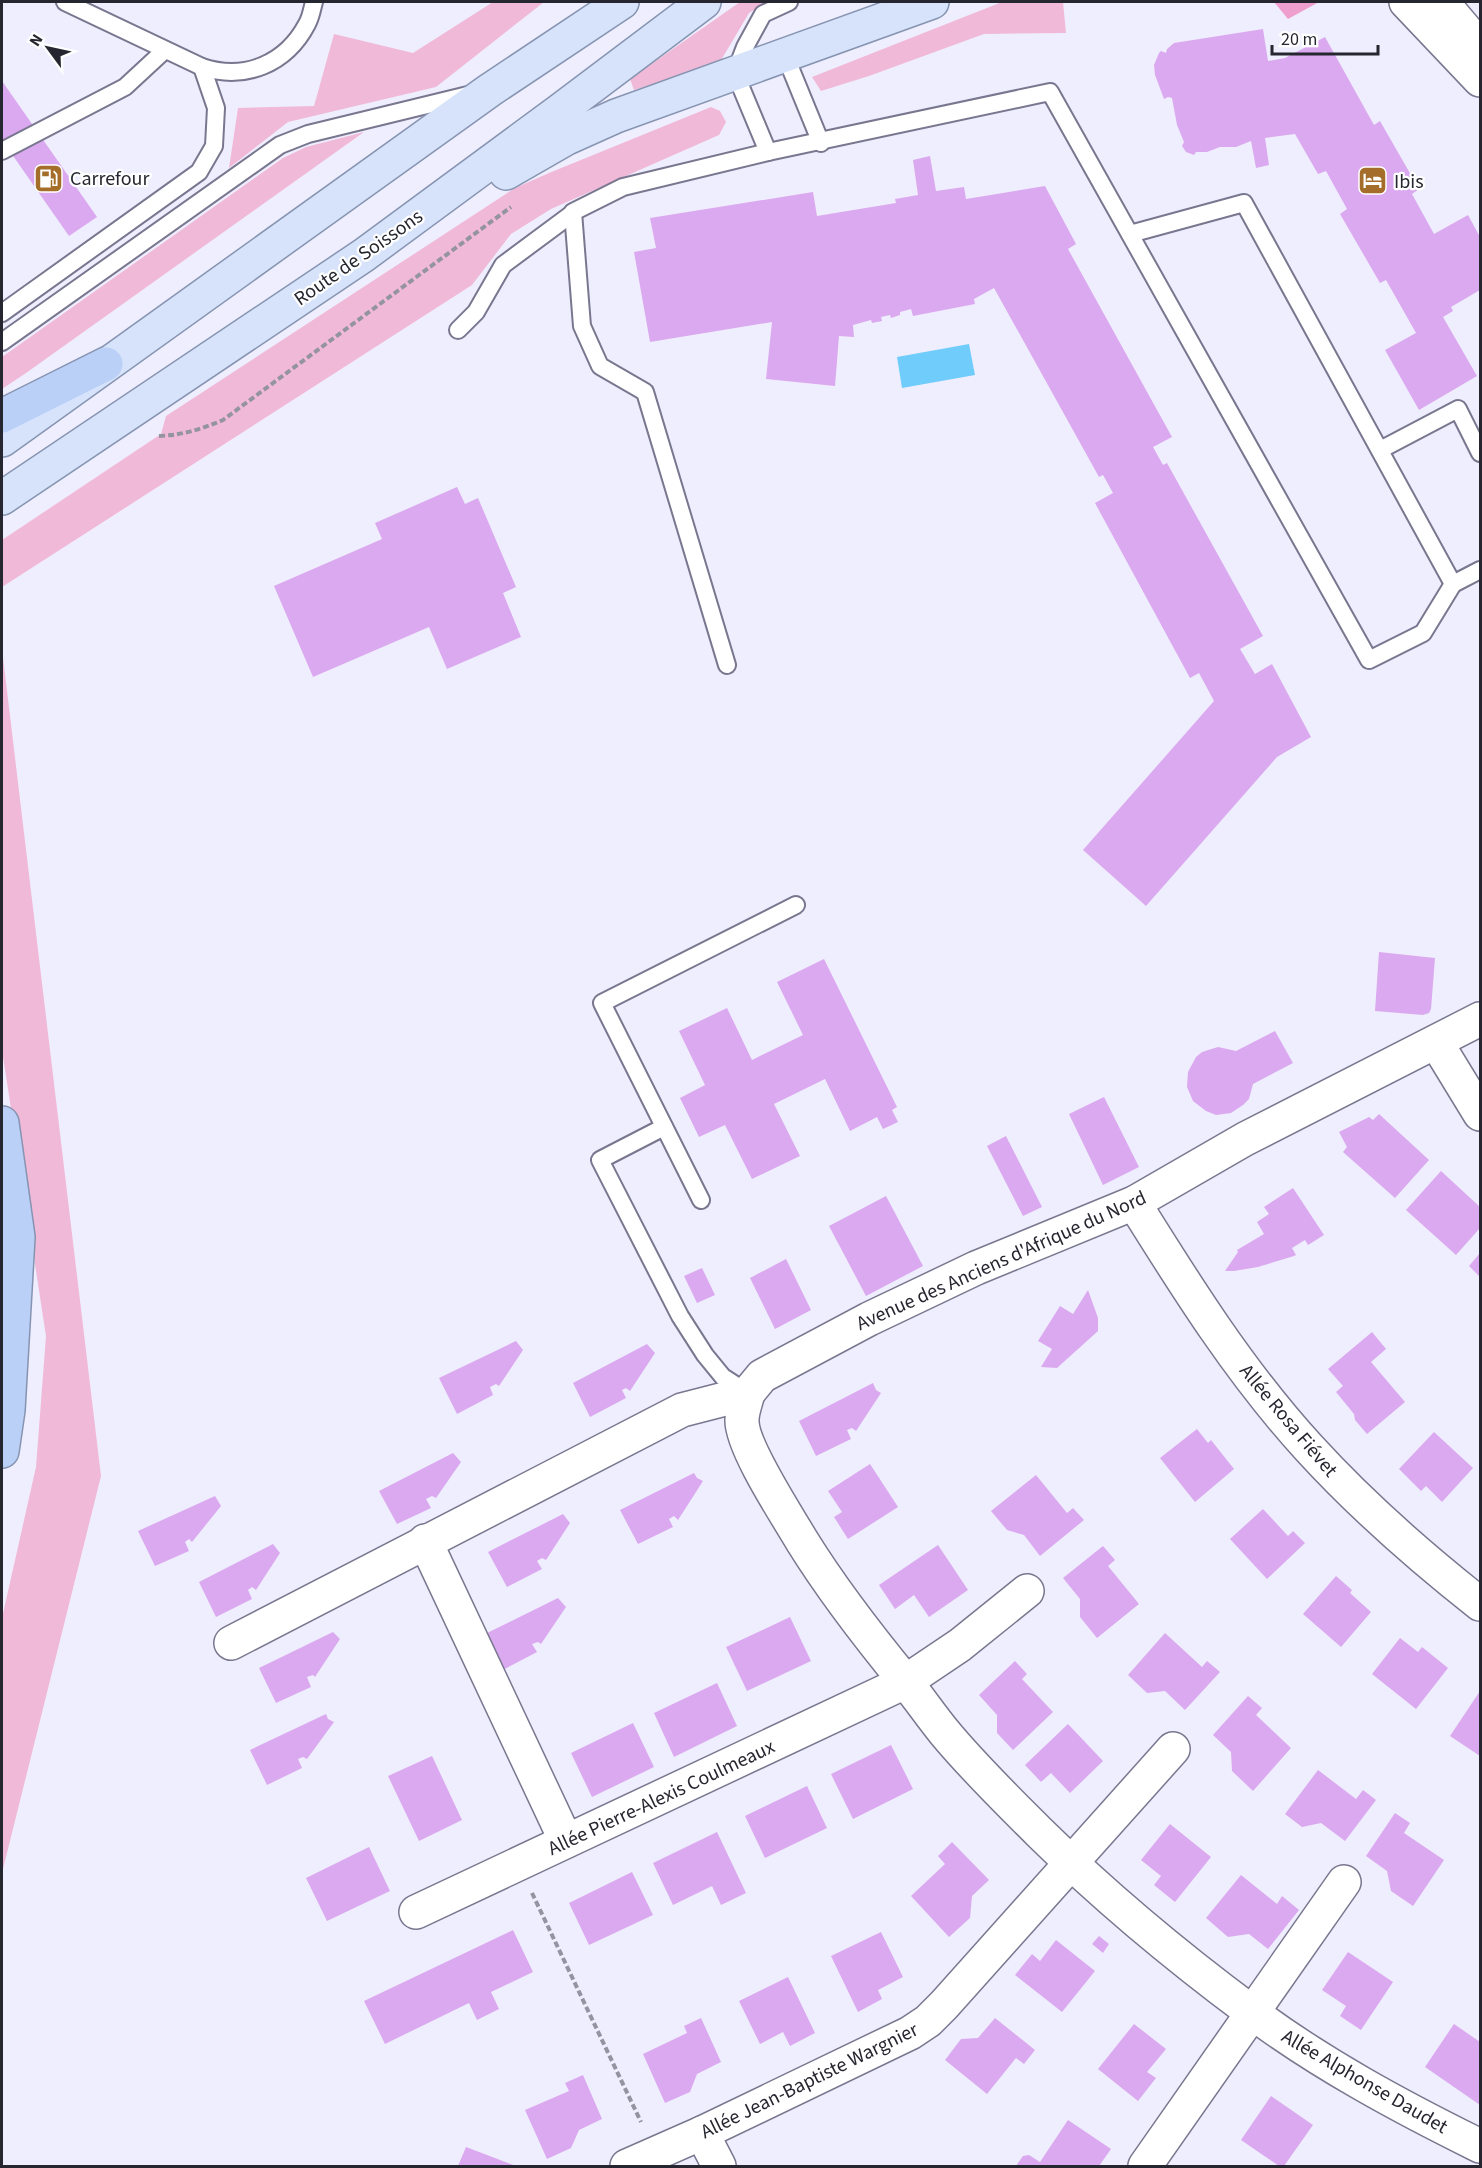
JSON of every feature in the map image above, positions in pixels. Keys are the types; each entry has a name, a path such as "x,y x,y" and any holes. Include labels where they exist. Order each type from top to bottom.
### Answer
{"highway":[{"path":"2,416 106,364"},
{"path":"2,1123 18,1237 8,1410 2,1451"}],"main road":[{"path":"490,90 584,2"},
{"path":"2,440 490,90 622,2"},
{"name":"Route de Soissons","path":"2,498 364,255 704,2"},
{"path":"364,255 567,138 616,116 932,2"}],"street":[{"path":"1406,2 1480,80"},
{"path":"1442,2 1480,47"},
{"name":"Avenue des Anciens d'Afrique du Nord","path":"748,1393 762,1376 771,1370 869,1319 976,1268 1134,1203 1245,1139 1480,1019"},
{"path":"1436,1042 1480,1114"},
{"name":"Allée Rosa Fiévet","path":"1134,1203 1185,1284 1237,1358 1308,1447 1362,1503 1407,1545 1480,1604"},
{"path":"231,1643 682,1410 748,1393"},
{"name":"Allée Alphonse Daudet","path":"748,1393 742,1421 748,1440 765,1480 815,1561 859,1626 946,1734 991,1784 1071,1864 1172,1951 1252,2013 1343,2072 1444,2128 1480,2145"},
{"path":"425,1542 566,1841"},
{"path":"906,1682 960,1645 1027,1591"},
{"name":"Allée Pierre-Alexis Coulmeaux","path":"416,1912 906,1682"},
{"path":"1071,1864 1173,1749"},
{"name":"Allée Jean-Baptiste Wargnier","path":"642,2160 910,2033 944,2006 1071,1864"},
{"path":"1144,2166 1344,1882"},
{"path":"702,2133 719,2166"}],"lane":[{"path":"65,2 218,73 253,70 284,56 308,23 314,2"},
{"path":"768,153 735,73 745,47 764,14 789,2"},
{"path":"2,151 125,87 165,50"},
{"path":"785,55 821,142"},
{"path":"2,313 199,172 214,146 216,108 202,67"},
{"path":"2,342 280,145 308,134 490,90"},
{"path":"458,330 476,312 503,266 573,213 623,187 1050,92 1369,660 1423,633 1453,584 1480,570"},
{"path":"1130,234 1244,203 1453,584"},
{"path":"573,213 582,326 600,366 645,392 727,665"},
{"path":"1380,450 1458,409 1480,453"},
{"path":"701,1200 602,1003 796,904"},
{"path":"664,1127 600,1160 680,1316 705,1355 723,1377 748,1393"}],"path":[{"path":"148,436 178,435 224,420 520,201"},
{"path":"519,1864 642,2160"}],"shaded area":[{"path":"493,2 544,2 436,87 288,122 229,168 238,108 314,106 334,34 413,53"},
{"path":"740,2 766,2 749,13 720,62 634,90 630,79"},
{"path":"1002,2 1063,2 1066,33 984,34 821,91 812,77"},
{"path":"1274,2 1319,2 1288,19"},
{"path":"711,107 720,111 726,122 719,135 551,209 511,234 472,285 2,587 2,540 161,434 166,416 515,188"},
{"path":"364,132 2,389 2,357 283,158 306,147"},
{"path":"2,649 101,1476 2,1873 2,1618 36,1467 46,1336 2,1050"}],"water":[{"path":"969,344 975,375 902,388 897,357"}],"building":[{"name":"Ibis","path":"1263,29 1268,61 1285,58 1325,37 1374,125 1380,121 1419,189 1412,194 1434,234 1468,215 1480,237 1480,290 1451,307 1453,311 1443,317 1477,376 1419,410 1385,350 1416,333 1386,280 1380,283 1340,214 1347,209 1326,171 1318,174 1295,134 1265,138 1269,165 1256,168 1251,141 1236,147 1220,147 1207,152 1196,152 1194,155 1186,152 1182,146 1184,142 1177,125 1172,98 1164,99 1155,75 1154,65 1159,53 1161,51 1166,53 1174,43"},
{"name":"Carrefour","path":"2,81 97,217 69,236 2,140"},
{"path":"930,156 936,191 964,187 966,199 1045,186 1076,244 1068,249 1172,437 1153,447 1163,465 1167,463 1263,636 1240,649 1255,674 1272,664 1311,737 1277,757 1146,906 1083,850 1214,701 1199,673 1190,678 1095,503 1113,493 1103,475 1099,477 994,288 974,299 975,304 913,316 911,309 891,318 890,315 881,317 882,321 872,323 871,320 853,325 854,337 839,336 835,386 766,379 772,322 650,342 634,252 656,248 650,218 813,192 817,216 896,203 895,199 918,195 913,160"},
{"path":"457,487 465,504 478,498 516,587 503,593 521,637 447,669 429,627 313,677 274,586 382,539 375,523"},
{"path":"1379,952 1435,958 1429,1013 1423,1015 1375,1011"},
{"path":"824,959 897,1107 892,1110 898,1122 883,1129 877,1117 850,1131 825,1079 774,1104 800,1156 752,1179 725,1125 699,1137 680,1098 705,1085 679,1031 727,1008 752,1060 803,1035 777,982"},
{"path":"1275,1031 1293,1063 1253,1084 1249,1099 1231,1113 1216,1115 1193,1101 1187,1087 1188,1072 1196,1057 1202,1052 1218,1047 1236,1051"},
{"path":"1104,1097 1139,1167 1103,1185 1069,1114"},
{"path":"1379,1114 1429,1160 1395,1198 1343,1152 1347,1147 1339,1132 1369,1117 1373,1120"},
{"path":"1006,1136 1042,1207 1023,1216 987,1146"},
{"path":"1441,1171 1480,1207 1480,1228 1456,1255 1406,1210"},
{"path":"1293,1188 1324,1235 1308,1245 1305,1240 1292,1248 1296,1255 1294,1256 1258,1267 1225,1271 1238,1252 1237,1250 1264,1234 1257,1222 1269,1214 1264,1207"},
{"path":"886,1196 923,1266 866,1296 829,1226"},
{"path":"1480,1253 1480,1277 1469,1266"},
{"path":"786,1259 811,1310 775,1329 750,1278"},
{"path":"702,1268 715,1295 697,1303 684,1276"},
{"path":"1088,1290 1098,1318 1098,1331 1057,1368 1041,1367 1052,1349 1038,1341 1060,1306 1073,1314"},
{"path":"1372,1332 1386,1349 1371,1362 1405,1402 1367,1434 1336,1392 1343,1386 1328,1369"},
{"path":"516,1341 523,1350 499,1386 496,1384 490,1387 493,1395 457,1414 439,1378"},
{"path":"647,1344 655,1353 630,1391 626,1388 622,1390 626,1398 590,1417 573,1383"},
{"path":"873,1383 876,1390 881,1393 856,1431 852,1428 847,1430 851,1439 816,1456 799,1421"},
{"path":"1197,1429 1208,1443 1211,1440 1234,1469 1195,1502 1160,1458"},
{"path":"1434,1432 1473,1468 1442,1502 1426,1486 1421,1491 1399,1469"},
{"path":"453,1453 461,1462 436,1498 432,1496 426,1499 431,1508 397,1524 379,1491"},
{"path":"870,1464 898,1507 848,1539 834,1517 842,1512 828,1491"},
{"path":"694,1473 703,1481 678,1520 674,1516 669,1519 673,1527 638,1544 620,1510"},
{"path":"1036,1475 1067,1513 1073,1508 1084,1520 1040,1556 1024,1535 1007,1530 991,1511"},
{"path":"215,1496 221,1506 192,1542 189,1539 185,1542 189,1551 155,1566 138,1531"},
{"path":"1263,1509 1288,1536 1293,1531 1305,1543 1267,1579 1230,1539"},
{"path":"563,1514 570,1523 546,1560 542,1558 537,1561 542,1569 507,1587 488,1552"},
{"path":"273,1544 280,1553 256,1590 252,1587 248,1590 252,1599 216,1617 199,1582"},
{"path":"938,1545 968,1590 929,1617 914,1595 895,1609 879,1585"},
{"path":"1103,1546 1115,1560 1108,1566 1139,1604 1097,1638 1080,1617 1080,1599 1063,1578"},
{"path":"1336,1576 1352,1590 1350,1593 1371,1612 1341,1647 1303,1614"},
{"path":"558,1598 566,1607 541,1644 538,1642 532,1644 537,1652 501,1671 483,1635"},
{"path":"790,1617 811,1661 747,1691 726,1647"},
{"path":"333,1632 340,1639 315,1677 313,1675 307,1677 311,1687 276,1703 259,1668"},
{"path":"1165,1633 1202,1667 1207,1661 1220,1672 1185,1710 1165,1691 1147,1693 1128,1675"},
{"path":"1400,1638 1418,1652 1422,1647 1448,1668 1416,1709 1372,1674"},
{"path":"1015,1661 1027,1674 1022,1679 1053,1712 1013,1750 997,1733 997,1715 979,1695"},
{"path":"717,1683 737,1726 674,1757 654,1713"},
{"path":"1480,1691 1480,1756 1450,1736"},
{"path":"1248,1696 1262,1708 1256,1715 1291,1748 1253,1791 1232,1771 1231,1752 1213,1735"},
{"path":"326,1714 328,1719 334,1722 307,1759 303,1757 298,1759 302,1768 267,1785 250,1750"},
{"path":"633,1723 654,1767 592,1797 571,1753"},
{"path":"1068,1724 1103,1761 1070,1793 1051,1773 1041,1782 1025,1765"},
{"path":"891,1745 913,1789 853,1819 831,1774"},
{"path":"432,1756 462,1820 419,1841 388,1776"},
{"path":"1318,1770 1356,1799 1363,1790 1376,1800 1345,1841 1321,1823 1302,1827 1285,1814"},
{"path":"807,1786 827,1828 765,1858 745,1816"},
{"path":"1395,1813 1410,1823 1404,1833 1444,1860 1413,1906 1391,1891 1387,1871 1366,1856"},
{"path":"1170,1824 1211,1857 1175,1902 1154,1885 1161,1876 1141,1860"},
{"path":"717,1832 746,1893 721,1905 712,1886 673,1905 653,1863"},
{"path":"952,1842 989,1880 972,1896 970,1918 949,1937 911,1896 945,1864 938,1856"},
{"path":"369,1847 390,1891 327,1921 306,1878"},
{"path":"632,1872 653,1915 589,1945 569,1903"},
{"path":"1241,1875 1277,1904 1282,1896 1299,1910 1268,1949 1249,1934 1228,1937 1206,1918"},
{"path":"513,1930 533,1972 491,1992 499,2009 477,2020 469,2003 385,2044 364,2001"},
{"path":"881,1932 903,1977 878,1990 882,1999 858,2012 831,1956"},
{"path":"1099,1936 1109,1944 1103,1953 1092,1944"},
{"path":"1056,1940 1095,1971 1062,2012 1015,1975 1032,1954 1040,1961"},
{"path":"1348,1952 1393,1982 1361,2030 1340,2016 1346,2006 1322,1990"},
{"path":"788,1977 815,2033 790,2046 783,2032 760,2044 739,2001"},
{"path":"701,2018 721,2062 697,2074 690,2092 665,2103 643,2054 687,2033 684,2026"},
{"path":"995,2018 1035,2050 1024,2064 1016,2058 987,2094 945,2060 961,2039 978,2038"},
{"path":"1134,2024 1166,2049 1147,2072 1156,2078 1138,2101 1098,2069"},
{"path":"1454,2024 1480,2042 1480,2105 1425,2067"},
{"path":"583,2075 602,2119 579,2130 571,2148 547,2159 525,2110 569,2091 565,2083"},
{"path":"1271,2096 1313,2125 1284,2166 1279,2166 1241,2140"},
{"path":"1068,2120 1111,2149 1099,2166 1016,2166 1023,2156 1029,2155 1040,2162"},
{"path":"466,2147 516,2166 458,2166"}],"place":[{"name":"Carrefour","path":"49,178"},
{"name":"Ibis","path":"1373,181"}]}
